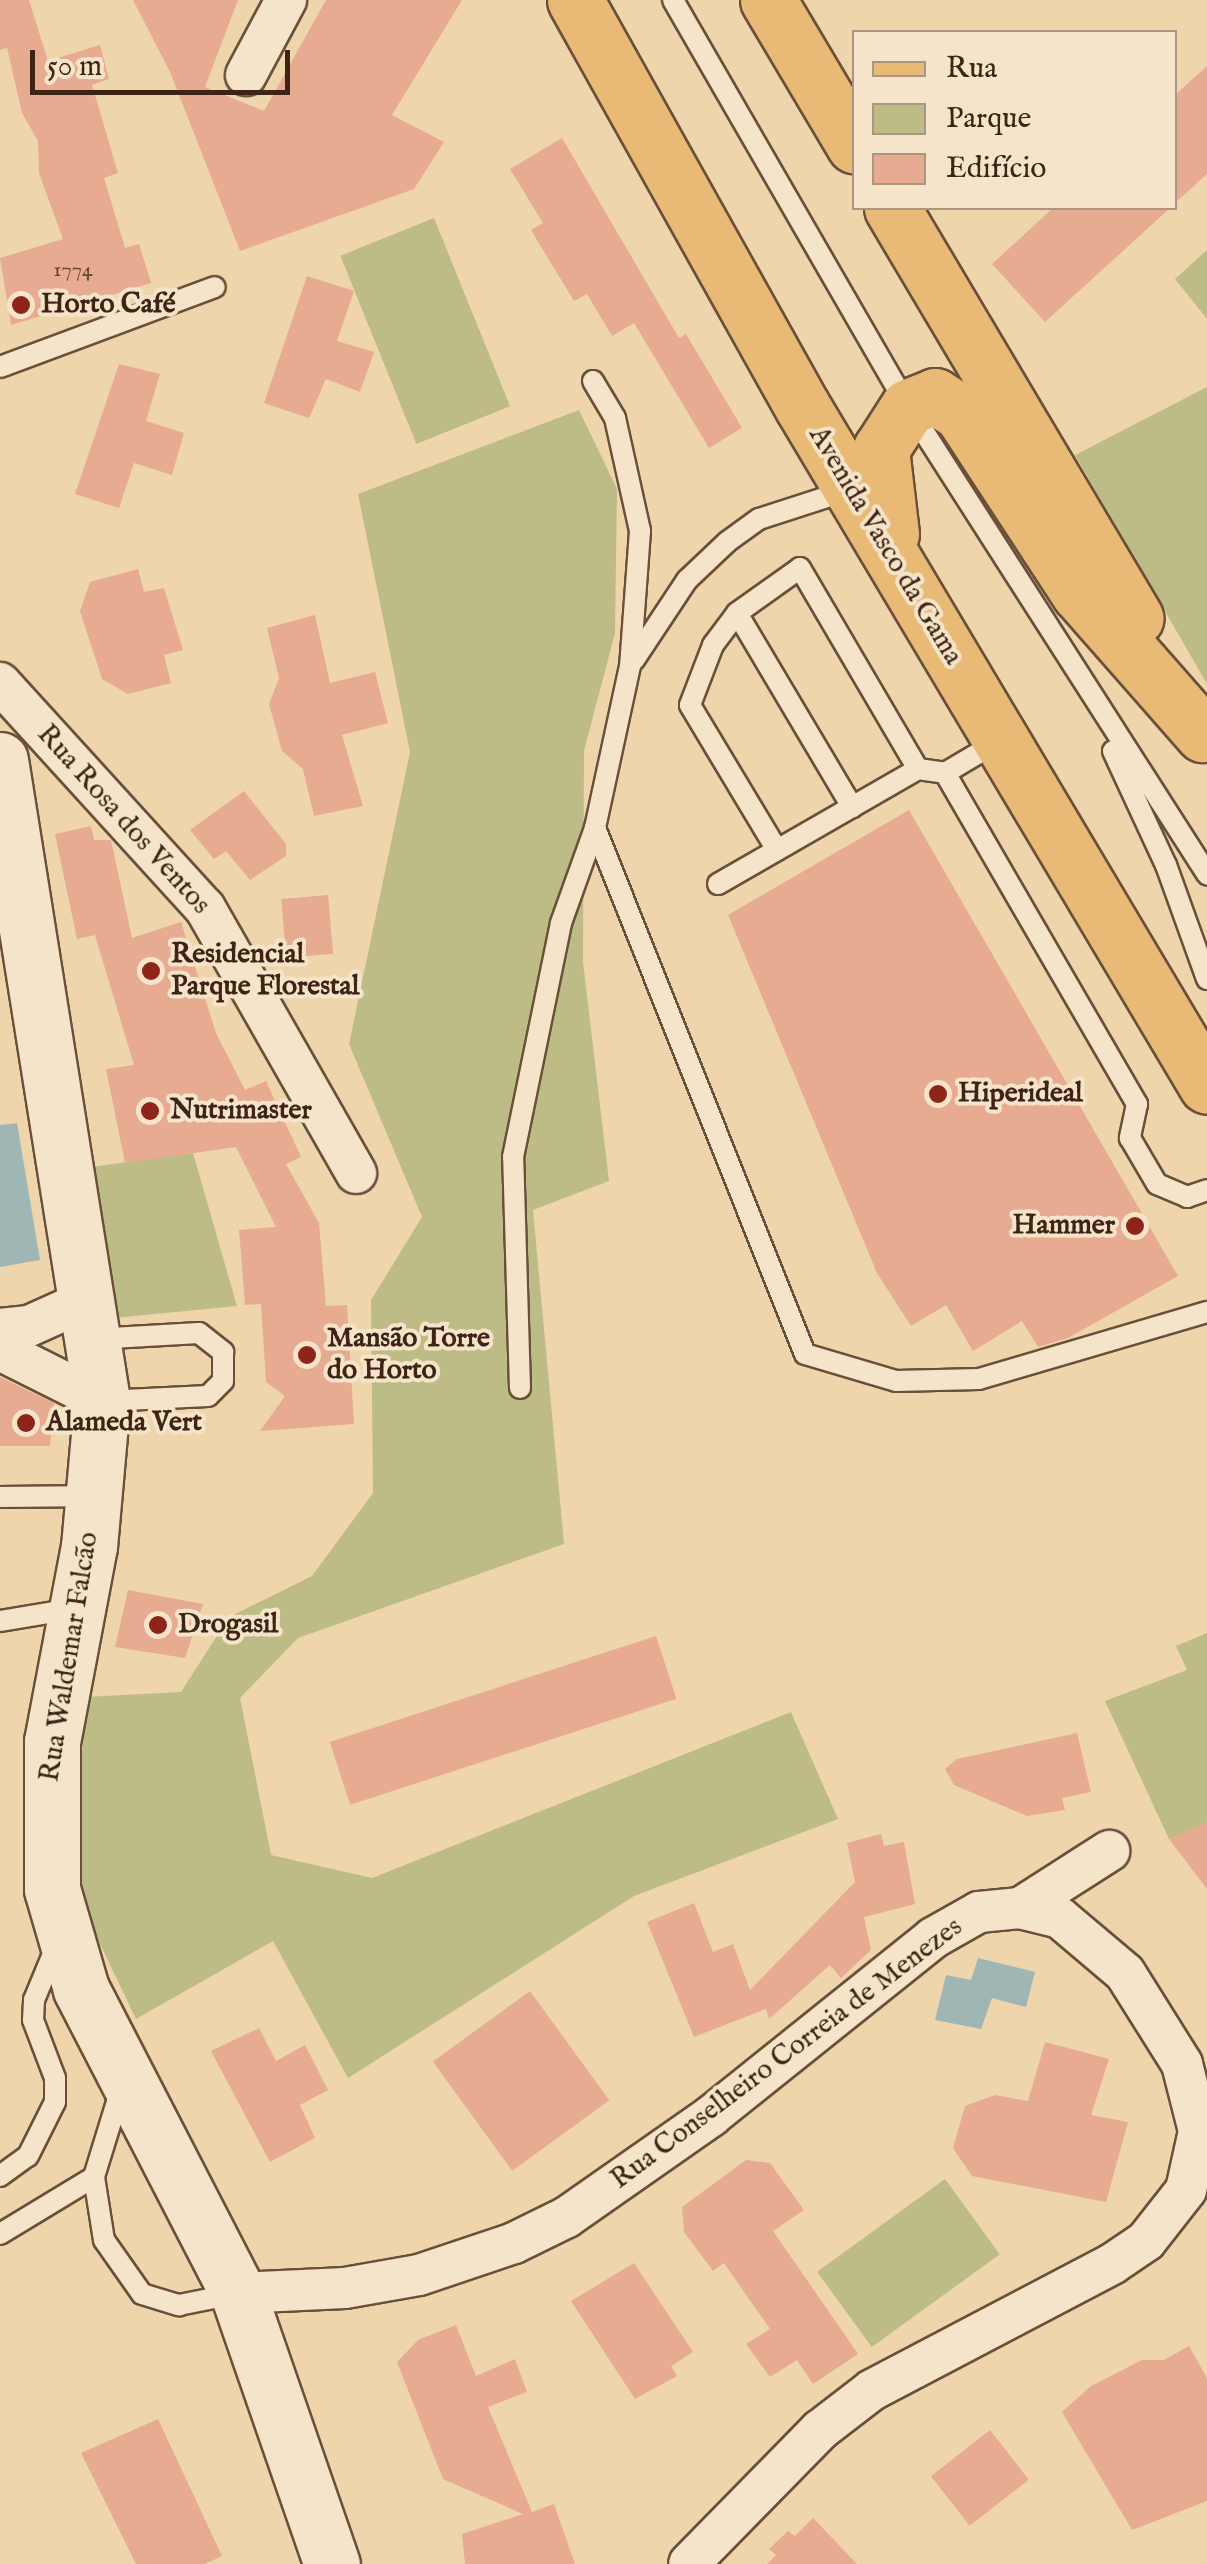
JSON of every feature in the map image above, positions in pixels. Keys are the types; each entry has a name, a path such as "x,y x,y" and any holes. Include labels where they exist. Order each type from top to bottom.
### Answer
{"main road":[{"name":"Avenida Vasco da Gama","path":"575,0 851,490 1207,1086"},
{"path":"768,0 852,142"},
{"path":"893,210 1205,737"},
{"path":"897,566 881,448 908,407 936,396 961,413 1046,551 1205,737"}],"street":[{"path":"246,74 286,0"},
{"name":"Rua Rosa dos Ventos","path":"0,684 205,908 356,1172"},
{"name":"Rua Waldemar Falcão","path":"0,760 102,1401 96,1496 48,1786 52,1889 81,1989 238,2293 332,2564"},
{"path":"0,1329 90,1319"},
{"path":"0,1350 102,1401"},
{"path":"1020,1908 1109,1850"},
{"name":"Rua Conselheiro Correia de Menezes","path":"238,2293 419,2275 567,2217 711,2116 933,1938 978,1912 1020,1908 1060,1918 1089,1938 1156,2017 1182,2064 1199,2131 1186,2190 1146,2241 1112,2264 872,2390 820,2430 689,2564"}],"lane":[{"path":"673,0 908,407 1082,687 1207,874"},
{"path":"0,367 215,286"},
{"path":"520,1388 513,1157 560,923 595,828 630,666 640,531 615,418 593,380"},
{"path":"630,666 686,580 727,542 760,519 851,490"},
{"path":"777,850 690,705 698,676 737,612 800,568 918,769"},
{"path":"737,612 852,807"},
{"path":"1082,687 1166,865 1207,979"},
{"path":"718,884 918,769 945,773 1000,740"},
{"path":"945,773 1137,1104 1130,1138 1158,1184 1187,1196 1207,1190"},
{"path":"595,828 805,1354 896,1381 979,1380 1207,1312"},
{"path":"90,1319 199,1333 223,1352 223,1381 208,1396 102,1401"},
{"path":"0,1497 96,1496"},
{"path":"0,1621 77,1608"},
{"path":"0,2176 28,2156 54,2102 54,2078 33,2020 34,2000 62,1933"},
{"path":"125,2078 94,2176 104,2240 142,2294 179,2305 238,2293"},
{"path":"0,2234 94,2176"}],"green space":[{"path":"434,218 510,406 416,444 340,256"},
{"path":"1207,250 1207,319 1175,279"},
{"path":"1207,387 1207,684 1075,455"},
{"path":"579,410 617,489 615,633 584,751 583,962 609,1181 533,1210 564,1544 298,1638 240,1698 271,1855 372,1878 791,1712 838,1819 634,1896 348,2078 273,1941 136,2019 75,1892 85,1697 181,1692 229,1617 312,1576 373,1493 371,1300 422,1217 349,1044 410,752 358,494"},
{"path":"193,1153 237,1306 114,1318 91,1167"},
{"path":"1207,1633 1207,1823 1169,1839 1105,1701 1187,1670 1176,1646"},
{"path":"945,2179 1000,2254 872,2347 817,2272"}],"water":[{"path":"17,1123 40,1260 0,1267 0,1125"},
{"path":"978,1958 1035,1972 1026,2007 992,1998 981,2029 935,2020 946,1975 971,1980"}],"building":[{"path":"0,0 29,0 48,61 100,45 109,79 92,85 118,173 104,178 125,248 139,244 151,283 11,325 0,258 63,239 39,173 38,141 22,113 7,48 0,50"},
{"path":"133,0 238,0 205,87 264,111 326,0 462,0 392,115 444,142 414,189 240,251 170,72"},
{"path":"1207,66 1207,174 1177,201 1177,93"},
{"path":"562,138 679,338 686,334 742,428 709,448 634,323 612,336 587,294 574,301 531,230 543,223 510,169"},
{"path":"1051,210 1168,210 1045,322 992,264"},
{"path":"307,276 354,291 337,341 374,352 360,392 326,379 309,418 264,403"},
{"path":"119,364 160,374 146,421 184,433 172,475 134,463 119,508 75,494"},
{"path":"138,569 144,592 164,588 183,650 164,655 171,683 128,694 102,679 80,611 90,582"},
{"path":"315,615 330,683 375,672 388,723 342,735 363,806 314,816 303,769 282,751 269,704 279,678 267,628"},
{"path":"244,791 286,844 286,856 250,880 226,851 214,859 190,830"},
{"name":"Hiperideal","path":"909,810 1178,1276 1068,1338 1038,1347 1022,1321 973,1351 946,1305 911,1326 877,1273 728,915"},
{"path":"91,826 94,840 111,840 132,938 181,922 216,1033 245,1090 266,1081 301,1157 286,1164 319,1223 326,1306 347,1305 354,1424 260,1431 285,1396 266,1382 261,1304 245,1305 239,1230 276,1227 236,1147 125,1163 106,1069 134,1065 95,935 77,939 55,834"},
{"path":"328,895 333,954 286,958 281,899"},
{"name":"Alameda Vert","path":"0,1377 54,1403 50,1446 0,1446"},
{"name":"Drogasil","path":"128,1590 203,1604 185,1658 115,1647"},
{"path":"656,1636 676,1699 350,1805 330,1742"},
{"path":"1077,1733 1091,1792 1062,1798 1065,1810 1027,1816 954,1785 945,1769 957,1759"},
{"path":"1207,1823 1207,1889 1169,1839"},
{"path":"881,1834 884,1846 904,1842 915,1904 864,1917 871,1950 841,1978 830,1965 769,2019 766,2009 694,2037 647,1922 694,1903 713,1952 733,1944 750,1990 855,1882 847,1843"},
{"path":"530,1991 609,2100 512,2171 433,2062"},
{"path":"259,2028 276,2061 305,2045 328,2090 300,2105 315,2138 270,2162 211,2051"},
{"path":"1045,2042 1109,2059 1091,2115 1128,2122 1106,2202 972,2176 953,2148 965,2106 995,2095 1028,2101"},
{"path":"746,2160 770,2163 804,2210 773,2231 858,2354 813,2384 797,2360 770,2377 746,2344 770,2329 724,2263 713,2271 684,2232 682,2207"},
{"path":"634,2263 693,2352 671,2366 677,2376 635,2399 571,2301"},
{"path":"456,2325 476,2376 515,2359 527,2392 488,2407 532,2512 554,2504 575,2564 465,2564 462,2534 523,2514 443,2479 397,2362 418,2340"},
{"path":"1189,2346 1207,2378 1207,2501 1132,2530 1062,2412 1091,2386 1142,2360 1164,2360"},
{"path":"158,2419 222,2556 205,2564 136,2564 81,2453"},
{"path":"990,2430 1029,2480 970,2526 931,2476"},
{"path":"813,2518 857,2564 767,2564 776,2555 769,2549 788,2531 795,2536"}],"place":[{"name":"Horto Café","path":"21,305"},
{"name":"Residencial Parque Florestal","path":"151,971"},
{"name":"Hiperideal","path":"938,1094"},
{"name":"Nutrimaster","path":"150,1111"},
{"name":"Hammer","path":"1135,1226"},
{"name":"Mansão Torre do Horto","path":"307,1355"},
{"name":"Alameda Vert","path":"26,1423"},
{"name":"Drogasil","path":"158,1625"}]}
